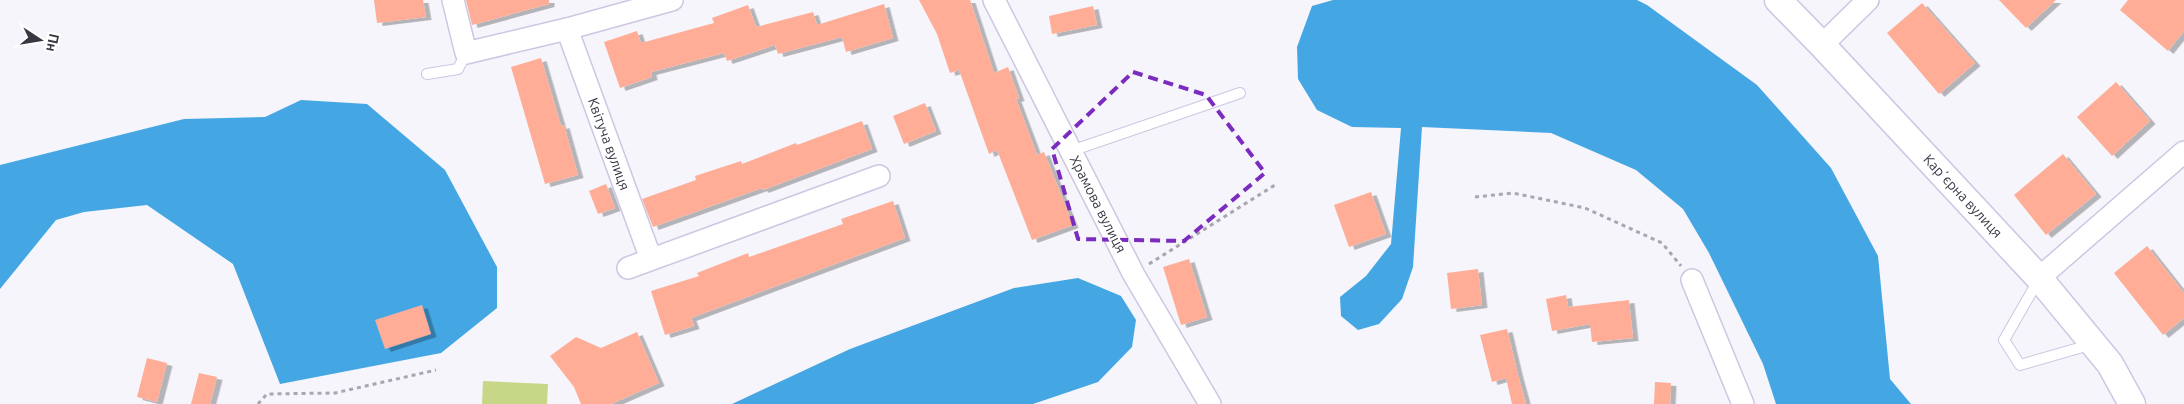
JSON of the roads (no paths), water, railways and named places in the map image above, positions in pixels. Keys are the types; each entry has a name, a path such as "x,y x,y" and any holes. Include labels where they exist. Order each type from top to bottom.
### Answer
{"street":[{"path":"453,0 466,54 672,0"},
{"name":"Храмова вулиця","path":"994,0 1134,275 1210,404"},
{"name":"Карʼєрна вулиця","path":"1778,0 2040,278 2110,364 2132,404"},
{"path":"1822,45 1868,0"},
{"name":"Квітуча вулиця","path":"567,29 651,259"},
{"path":"2040,278 2184,152"},
{"path":"628,268 879,176"},
{"path":"1692,280 1743,404"}],"lane":[{"path":"426,74 458,69 466,54"},
{"path":"1071,151 1240,93"},
{"path":"2040,278 2004,340 2020,364 2094,344"}],"water":[{"path":"1333,0 1637,0 1647,5 1757,85 1831,168 1878,256 1890,379 1911,404 1776,404 1763,364 1709,253 1683,209 1636,170 1551,133 1422,127 1413,267 1402,299 1379,324 1358,330 1341,316 1340,297 1366,276 1391,244 1401,128 1352,127 1317,110 1298,79 1297,47 1312,6"},
{"path":"301,100 367,104 445,170 497,267 497,308 441,353 280,384 233,264 147,205 84,212 56,220 0,289 0,165 184,119 265,117"},
{"path":"1078,278 1121,296 1136,320 1132,347 1098,382 1033,404 732,404 850,349 1014,288"}]}
